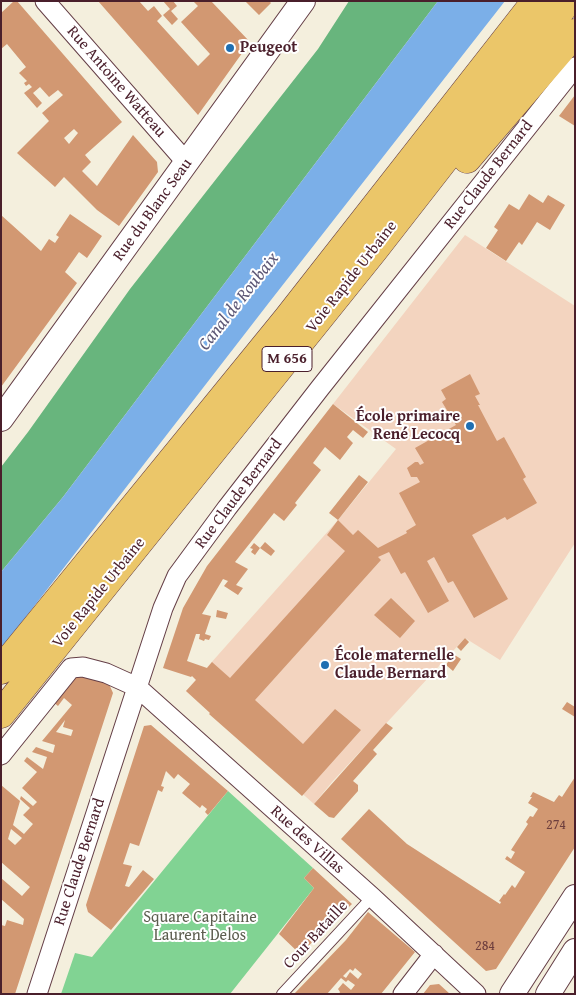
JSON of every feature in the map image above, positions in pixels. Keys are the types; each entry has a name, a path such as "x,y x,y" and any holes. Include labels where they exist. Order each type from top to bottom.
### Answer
{"highway":[{"name":"Voie Rapide Urbaine","path":"1,670 287,319 536,1"},
{"name":"Voie Rapide Urbaine","path":"1,714 374,250 568,1"},
{"path":"251,404 425,208 575,34"}],"street":[{"name":"Rue Antoine Watteau","path":"45,1 188,163"},
{"name":"Rue du Blanc Seau","path":"1,418 188,163 300,2"},
{"name":"Rue Claude Bernard","path":"37,994 170,589 188,561 320,388 575,67"},
{"name":"Rue des Villas","path":"1,755 71,668 83,667 106,672 137,688 372,896 476,994"},
{"path":"512,994 575,897"},
{"path":"548,994 575,951"},
{"path":"402,994 434,954"}],"lane":[{"name":"Cour Bataille","path":"282,994 372,896"}],"shaded area":[{"name":"École primaire René Lecocq","path":"465,235 575,306 575,543 500,660 465,638 314,804 186,691 338,520 396,449 333,404"}],"green space":[{"path":"349,1 438,1 63,497 1,572 1,467 130,289 318,49"},
{"name":"Square Capitaine Laurent Delos","path":"228,791 313,868 304,878 314,888 230,994 61,994 75,953 92,957"}],"water":[{"name":"Canal de Roubaix","path":"438,1 505,1 1,649 1,572 63,497"}],"building":[{"path":"14,1 17,1 122,122 85,155 91,162 82,171 97,186 133,135 157,162 158,172 119,226 97,210 64,177 55,187 17,153 49,121 42,113 63,95 58,90 49,97 40,87 33,93 42,103 37,108 24,93 32,87 29,84 26,86 24,83 27,81 19,73 26,67 7,44 1,49 1,13","holes":["74,129 78,133 69,144 64,138"]},
{"path":"98,1 139,1 148,11 154,6 162,16 157,21 198,66 210,54 181,22 198,6 193,1 211,1 250,42 198,115"},
{"path":"163,1 173,1 177,6 171,11 178,19 172,25 163,15 170,9"},
{"path":"245,1 269,1 271,3 259,15"},
{"path":"575,95 575,126 559,116"},
{"path":"529,194 543,203 548,195 565,205 550,230 537,222 522,245 519,242 506,261 486,248 498,230 494,227 509,204 519,210"},
{"path":"70,214 102,236 87,258 79,252 65,272 77,283 1,387 1,215 41,251 49,239 55,243 59,237 56,235"},
{"path":"470,374 480,394 475,396 480,405 478,405 497,441 504,437 526,477 523,479 537,503 507,520 505,517 472,535 508,599 474,618 453,581 448,583 434,557 427,561 449,601 428,613 405,572 401,574 389,552 378,557 381,560 255,700 303,744 335,709 361,730 302,796 209,714 186,691 196,680 192,676 163,668 183,608 207,566 333,404 368,432 363,438 353,430 347,437 353,443 340,460 325,447 313,463 321,470 295,503 297,505 284,521 274,513 235,562 248,569 236,585 243,588 238,595 224,586 228,581 223,579 202,614 211,616 205,634 211,636 209,640 205,639 204,641 199,639 200,634 196,634 187,661 207,668 212,662 230,678 345,551 327,535 338,520 353,535 358,530 378,548 407,533 406,531 416,525 399,493 420,482 417,477 411,477 407,468 415,462 418,462 420,465 424,463 415,448 456,425 442,402 446,399 441,390"},
{"path":"359,475 368,482 338,520 329,513"},
{"path":"265,542 275,551 271,556 260,548"},
{"path":"254,543 260,548 255,555 251,552 253,549 250,548"},
{"path":"391,598 415,621 400,638 374,615"},
{"path":"217,610 228,613 226,619 216,617"},
{"path":"465,638 469,642 461,651 457,647"},
{"path":"453,654 461,659 453,671 446,665"},
{"path":"75,673 109,684 113,693 15,994 1,994 1,925 5,926 7,920 23,925 24,919 1,899 1,878 22,896 30,887 1,862 1,785 20,801 13,825 24,834 33,824 23,815 30,808 20,799 21,796 33,806 37,802 22,788 37,772 24,761 27,757 43,769 47,757 32,752 36,747 53,753 55,745 42,741 72,705 64,698 58,706 52,701","holes":["65,720 63,727 73,730 71,736 56,732","11,829 22,838 15,845 8,839"]},
{"path":"567,702 575,707 575,717 562,709"},
{"path":"386,723 393,728 373,750 377,754 353,781 358,785 358,791 334,818 329,817 314,804"},
{"path":"151,725 228,791 208,815 205,812 207,809 202,805 200,808 182,793 190,784 178,774 174,779 166,771 161,786 164,787 162,792 158,790 139,846 130,843 123,864 132,866 125,886 129,887 143,870 154,879 111,930 88,912 86,905 144,726"},
{"path":"575,777 575,847 496,969 486,971 341,839 369,809 407,844 500,904 501,902 499,901 504,894 512,885 515,888 525,872 505,859 507,856 511,859 515,852 511,850 528,824 526,822 530,816 533,817 538,809 528,803 532,797 530,797 533,792 554,802 559,795 562,797"},
{"path":"313,868 352,904 300,954 279,934 314,888 304,878"},
{"path":"368,912 415,952 381,994 339,994 338,989 343,983 351,990 355,985 341,978 327,994 294,994 346,940","holes":["355,968 362,974 358,979 350,972 346,978 343,976 350,969 353,971"]},
{"path":"439,984 450,994 423,994 430,985"}],"place":[{"name":"Peugeot","path":"230,48"},
{"name":"École primaire René Lecocq","path":"470,426"},
{"name":"École maternelle Claude Bernard","path":"325,665"}]}
